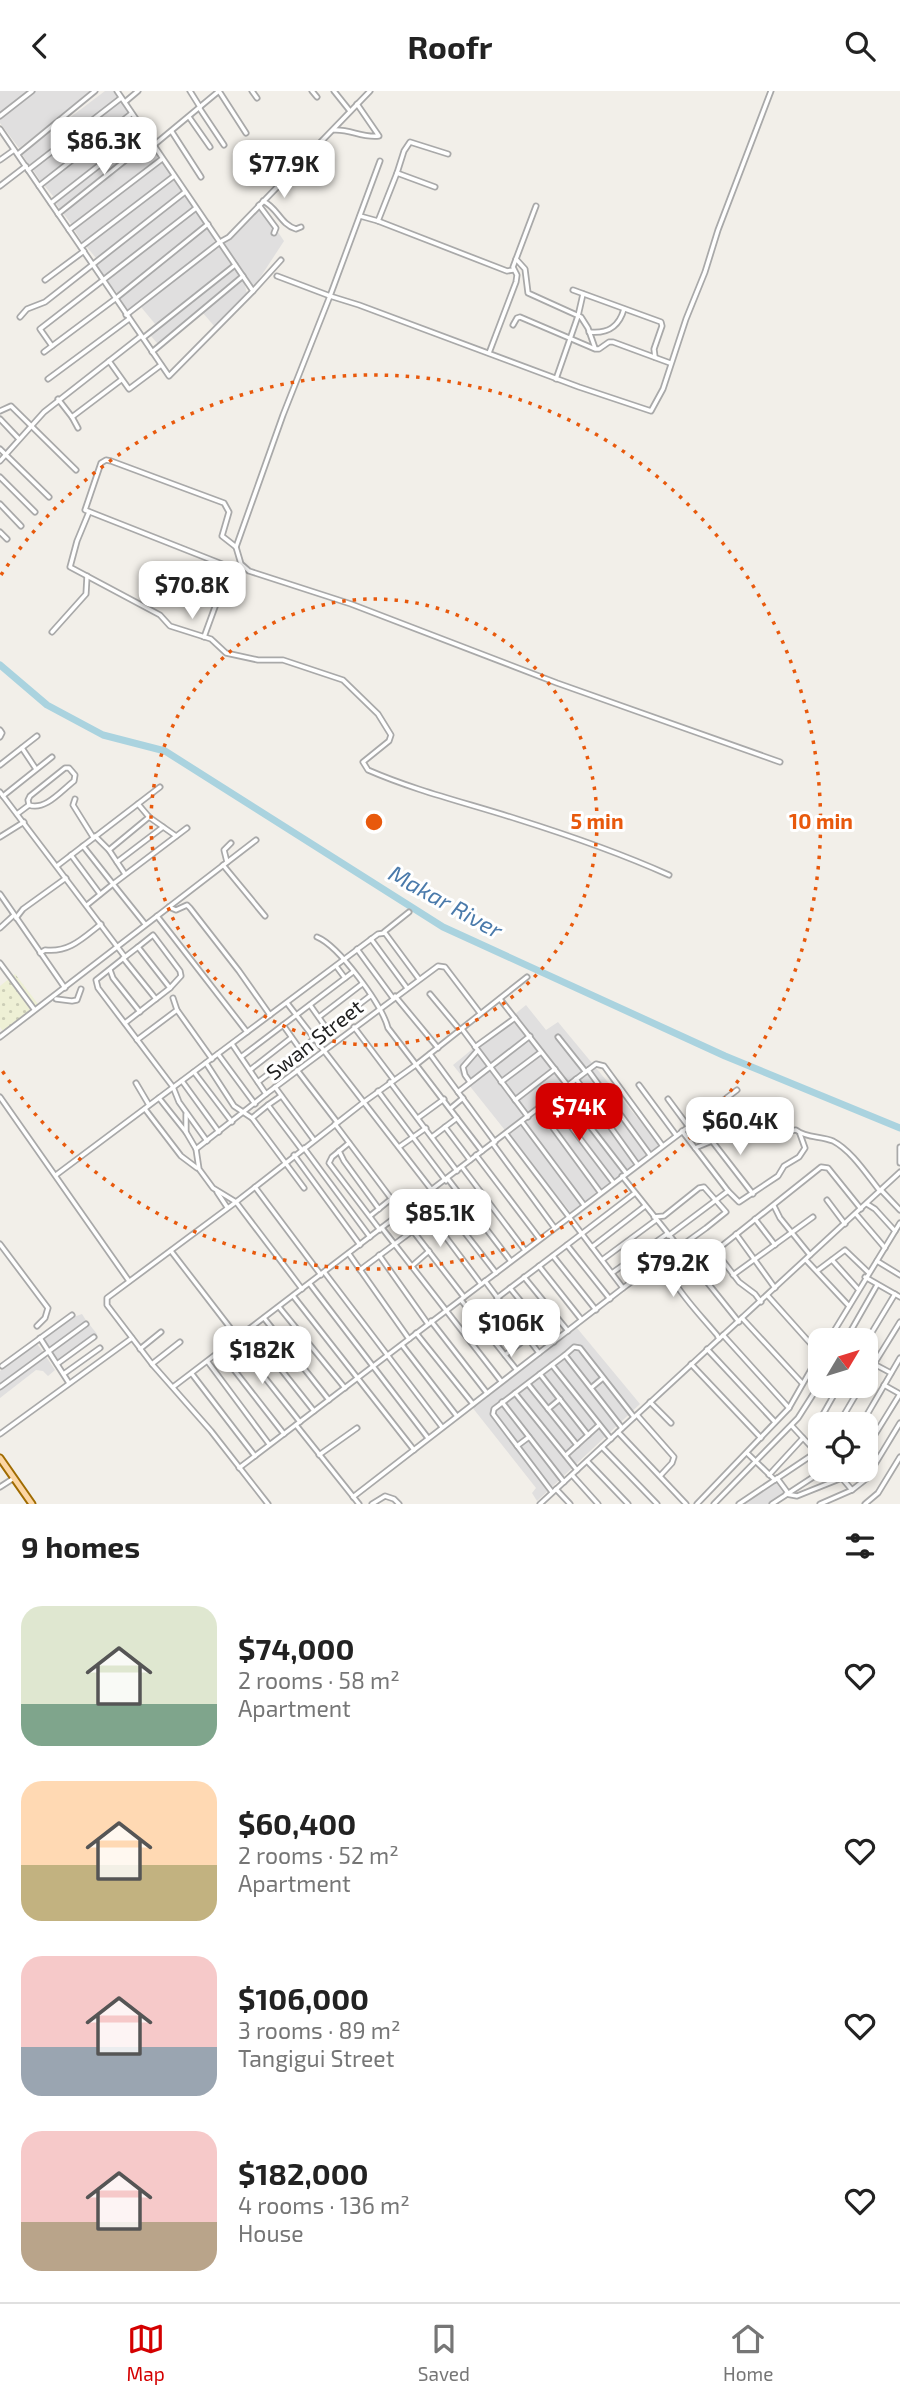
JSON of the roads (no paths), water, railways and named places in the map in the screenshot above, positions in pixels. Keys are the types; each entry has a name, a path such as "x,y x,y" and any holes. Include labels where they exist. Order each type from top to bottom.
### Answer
{"main road":[{"path":"0,1458 32,1504"}],"street":[{"path":"0,116 32,91"},
{"path":"18,154 96,91"},
{"path":"117,91 253,291"},
{"path":"0,186 138,91"},
{"path":"190,91 224,145"},
{"path":"153,145 219,91 246,133"},
{"path":"252,91 257,98"},
{"path":"312,91 317,97"},
{"path":"334,91 350,112"},
{"path":"361,91 365,96"},
{"path":"48,379 229,237 370,91"},
{"path":"277,277 651,411 663,389 670,363 771,91"},
{"path":"332,130 344,130 363,137 379,135 357,104"},
{"path":"39,185 132,114"},
{"path":"189,117 210,147"},
{"path":"0,129 169,376 281,260"},
{"path":"51,203 143,131"},
{"path":"172,132 201,177"},
{"path":"379,222 409,142 448,154"},
{"path":"58,214 127,159 128,155 122,147"},
{"path":"268,147 293,170"},
{"path":"0,160 14,150"},
{"path":"69,230 162,158"},
{"path":"236,547 283,415 380,162"},
{"path":"298,164 304,167 310,177 319,178"},
{"path":"397,173 435,187"},
{"path":"45,280 174,176"},
{"path":"20,317 27,309 45,302 185,192"},
{"path":"261,203 272,205 289,227 301,227"},
{"path":"261,203 276,228 274,233"},
{"path":"513,270 536,206"},
{"path":"52,346 40,329 196,208"},
{"path":"360,216 507,271 513,270"},
{"path":"44,352 116,299 208,224"},
{"path":"516,259 525,269 528,293 578,316 586,323 595,349"},
{"path":"0,461 41,414 235,265"},
{"path":"489,353 516,282 517,275 513,270"},
{"path":"152,352 243,276"},
{"path":"573,290 662,324 654,349 655,357"},
{"path":"556,379 578,316 583,293"},
{"path":"589,331 609,330 618,324 624,309"},
{"path":"513,325 520,317 595,349 609,342 619,343 670,363"},
{"path":"609,330 609,342"},
{"path":"109,361 129,389 161,365"},
{"path":"72,417 121,380"},
{"path":"58,400 78,428"},
{"path":"0,411 10,406 76,470"},
{"path":"0,419 19,439"},
{"path":"0,449 49,497"},
{"path":"204,636 227,574 226,564 85,510 101,463 107,460 224,503 229,512 222,536 236,547 241,564 250,571 351,604 556,683 780,762"},
{"path":"0,477 35,512"},
{"path":"0,504 21,526"},
{"path":"89,512 70,566 160,615 170,626 215,642 226,653 258,660 284,660 343,680 376,711 391,735 389,741 363,762 368,770 453,801 516,818 669,875"},
{"path":"0,532 7,539"},
{"path":"52,632 86,594 87,576"},
{"path":"0,730 0,737"},
{"path":"0,765 37,736"},
{"path":"22,748 36,769"},
{"path":"52,757 1,794 156,999"},
{"path":"17,814 29,805 41,807 74,781 75,775 70,769 64,769 30,796 29,805"},
{"path":"57,866 160,787"},
{"path":"75,799 72,803 74,807 94,837 108,850 125,874"},
{"path":"138,804 149,817 176,836"},
{"path":"108,850 149,817"},
{"path":"0,837 24,822"},
{"path":"117,862 163,827"},
{"path":"87,905 187,828"},
{"path":"0,1037 256,840"},
{"path":"231,843 224,851 225,863 265,916"},
{"path":"83,846 181,974 180,979 170,988 125,1023"},
{"path":"71,855 100,894"},
{"path":"0,927 66,878"},
{"path":"0,894 65,988"},
{"path":"186,895 187,905 270,1015"},
{"path":"169,907 178,910 187,905"},
{"path":"56,1175 409,912"},
{"path":"157,916 247,1032"},
{"path":"40,953 45,950 57,952 74,946 101,924"},
{"path":"384,932 419,979"},
{"path":"153,935 100,977 96,983 97,988 173,1087 174,1095 207,1141"},
{"path":"317,937 328,943 344,959 379,1008 388,1028 482,1151"},
{"path":"371,939 407,988"},
{"path":"138,947 170,988"},
{"path":"358,949 394,997 438,1048"},
{"path":"0,965 35,1010"},
{"path":"336,966 345,978"},
{"path":"196,1149 323,1050 438,966 445,967 480,1013"},
{"path":"110,970 113,978 140,1012"},
{"path":"241,1057 354,972"},
{"path":"268,1504 202,1419 140,1349 106,1303 109,1295 236,1202 527,978"},
{"path":"319,1017 362,984"},
{"path":"56,999 77,1000 81,989"},
{"path":"430,994 528,1117"},
{"name":"Swan Street","path":"258,1082 370,996"},
{"path":"173,997 177,1010 212,1059"},
{"path":"499,999 568,1086"},
{"path":"287,1003 496,1273"},
{"path":"310,1006 327,1030"},
{"path":"137,1040 177,1010"},
{"path":"470,1082 463,1072 463,1067 476,1049 515,1018"},
{"path":"283,1025 300,1049"},
{"path":"354,1027 457,1171"},
{"path":"458,1092 530,1036"},
{"path":"558,1037 650,1155"},
{"path":"250,1070 291,1038"},
{"path":"232,1044 266,1094"},
{"path":"502,1082 541,1052"},
{"path":"218,1054 254,1104"},
{"path":"430,1054 554,1227"},
{"path":"206,1063 234,1106 252,1118 304,1188"},
{"path":"173,1387 598,1063 604,1066 662,1145"},
{"path":"403,1065 406,1072"},
{"path":"515,1100 555,1069"},
{"path":"297,1070 402,1213"},
{"path":"194,1072 232,1122"},
{"path":"576,1079 637,1164"},
{"path":"182,1081 219,1132"},
{"path":"136,1083 147,1107 181,1156 199,1169 227,1207"},
{"path":"639,1085 676,1135"},
{"path":"275,1087 314,1140"},
{"path":"562,1090 635,1193 693,1267 802,1383"},
{"path":"240,1468 524,1249 737,1090"},
{"path":"378,1091 510,1261"},
{"path":"252,1118 281,1096"},
{"path":"0,1097 129,1281"},
{"path":"159,1098 196,1149 199,1169"},
{"path":"451,1108 463,1098"},
{"path":"418,1118 444,1099"},
{"path":"550,1099 613,1182"},
{"path":"668,1099 688,1126"},
{"path":"268,1105 370,1237"},
{"path":"539,1109 600,1192"},
{"path":"186,1111 186,1132"},
{"path":"704,1114 734,1119 768,1134 793,1130 800,1134 822,1137 839,1145 900,1210"},
{"path":"432,1137 457,1118"},
{"path":"522,1122 584,1205"},
{"path":"445,1127 470,1160"},
{"path":"400,1147 426,1128"},
{"path":"682,1131 739,1202 778,1176 784,1165 803,1153 805,1147 800,1134"},
{"path":"506,1134 623,1289"},
{"path":"695,1148 712,1140 753,1194"},
{"path":"349,1143 330,1159 329,1163 501,1381"},
{"path":"900,1147 900,1163"},
{"path":"339,1151 379,1209"},
{"path":"295,1155 360,1245"},
{"path":"476,1156 539,1238"},
{"path":"462,1167 524,1249"},
{"path":"719,1339 688,1304 685,1294 676,1283 678,1277 774,1206 818,1168 828,1168 861,1209"},
{"path":"540,1504 900,1172"},
{"path":"255,1187 442,1427"},
{"path":"353,1497 501,1381 725,1213 725,1210 707,1189 701,1188 602,1260"},
{"path":"216,1190 236,1202 302,1289"},
{"path":"612,1273 728,1191"},
{"path":"497,1298 635,1193"},
{"path":"370,1216 391,1199"},
{"path":"418,1200 539,1353"},
{"path":"827,1200 845,1224"},
{"path":"866,1204 875,1209 895,1231"},
{"path":"592,1247 645,1206"},
{"path":"774,1206 780,1218 811,1255"},
{"path":"856,1214 885,1248"},
{"path":"360,1271 431,1217"},
{"path":"733,1275 813,1217"},
{"path":"755,1219 775,1245"},
{"path":"836,1328 899,1226"},
{"path":"413,1231 516,1370"},
{"path":"736,1234 775,1288"},
{"path":"0,1244 48,1308 46,1318 37,1326"},
{"path":"567,1245 610,1299"},
{"path":"817,1272 845,1250 877,1285 900,1297"},
{"path":"170,1251 237,1339 319,1455 359,1504"},
{"path":"412,1266 429,1251"},
{"path":"349,1254 409,1339"},
{"path":"379,1255 429,1323 487,1393"},
{"path":"710,1255 720,1257 733,1275 761,1302"},
{"path":"553,1256 596,1310"},
{"path":"806,1260 849,1305"},
{"path":"832,1260 858,1289"},
{"path":"877,1261 900,1275"},
{"path":"539,1266 582,1320"},
{"path":"524,1277 568,1331"},
{"path":"310,1283 428,1438"},
{"path":"852,1328 877,1285"},
{"path":"510,1287 554,1342"},
{"path":"874,1328 895,1294"},
{"path":"294,1296 414,1450"},
{"path":"767,1296 808,1340"},
{"path":"279,1307 345,1388"},
{"path":"2,1366 72,1315"},
{"path":"264,1318 329,1400"},
{"path":"878,1358 900,1322"},
{"path":"0,1387 86,1324"},
{"path":"250,1329 314,1411"},
{"path":"140,1349 161,1332"},
{"path":"416,1333 472,1404"},
{"path":"723,1335 789,1408"},
{"path":"57,1364 94,1337"},
{"path":"40,1338 69,1383"},
{"path":"0,1434 132,1338"},
{"path":"505,1356 527,1338"},
{"path":"152,1364 180,1342"},
{"path":"402,1345 457,1415"},
{"path":"570,1504 555,1491 493,1414 494,1409 502,1402 578,1346 636,1416 672,1452 672,1463 660,1476"},
{"path":"64,1373 100,1349"},
{"path":"707,1349 775,1423"},
{"path":"220,1352 284,1434"},
{"path":"565,1355 620,1430 686,1504"},
{"path":"868,1412 900,1358"},
{"path":"208,1362 270,1445"},
{"path":"691,1364 761,1438"},
{"path":"552,1365 611,1439"},
{"path":"878,1366 891,1373"},
{"path":"894,1367 900,1371"},
{"path":"697,1504 789,1408 808,1373"},
{"path":"192,1374 255,1456"},
{"path":"540,1374 588,1435"},
{"path":"591,1388 603,1378"},
{"path":"528,1384 577,1445"},
{"path":"878,1430 900,1394 884,1385"},
{"path":"515,1393 576,1471"},
{"path":"714,1504 791,1425 811,1398"},
{"path":"548,1409 560,1399"},
{"path":"502,1402 564,1482"},
{"path":"650,1402 671,1423"},
{"path":"878,1459 900,1423"},
{"path":"565,1456 599,1425"},
{"path":"791,1425 808,1442"},
{"path":"319,1455 357,1427"},
{"path":"517,1446 529,1437"},
{"path":"769,1475 803,1438"},
{"path":"602,1447 657,1504"},
{"path":"747,1453 791,1496 832,1482"},
{"path":"868,1503 878,1493 900,1457"},
{"path":"739,1504 808,1458"},
{"path":"587,1461 628,1504"},
{"path":"572,1475 598,1504"},
{"path":"0,1487 14,1478"},
{"path":"772,1504 808,1480"},
{"path":"845,1482 852,1490"},
{"path":"820,1504 852,1490 862,1482"},
{"path":"802,1484 803,1494"},
{"path":"375,1503 382,1497 389,1496 399,1504"}],"waterway":[{"name":"Makar River","path":"0,665 47,705 103,735 165,751 443,927 725,1056 900,1128"}]}
